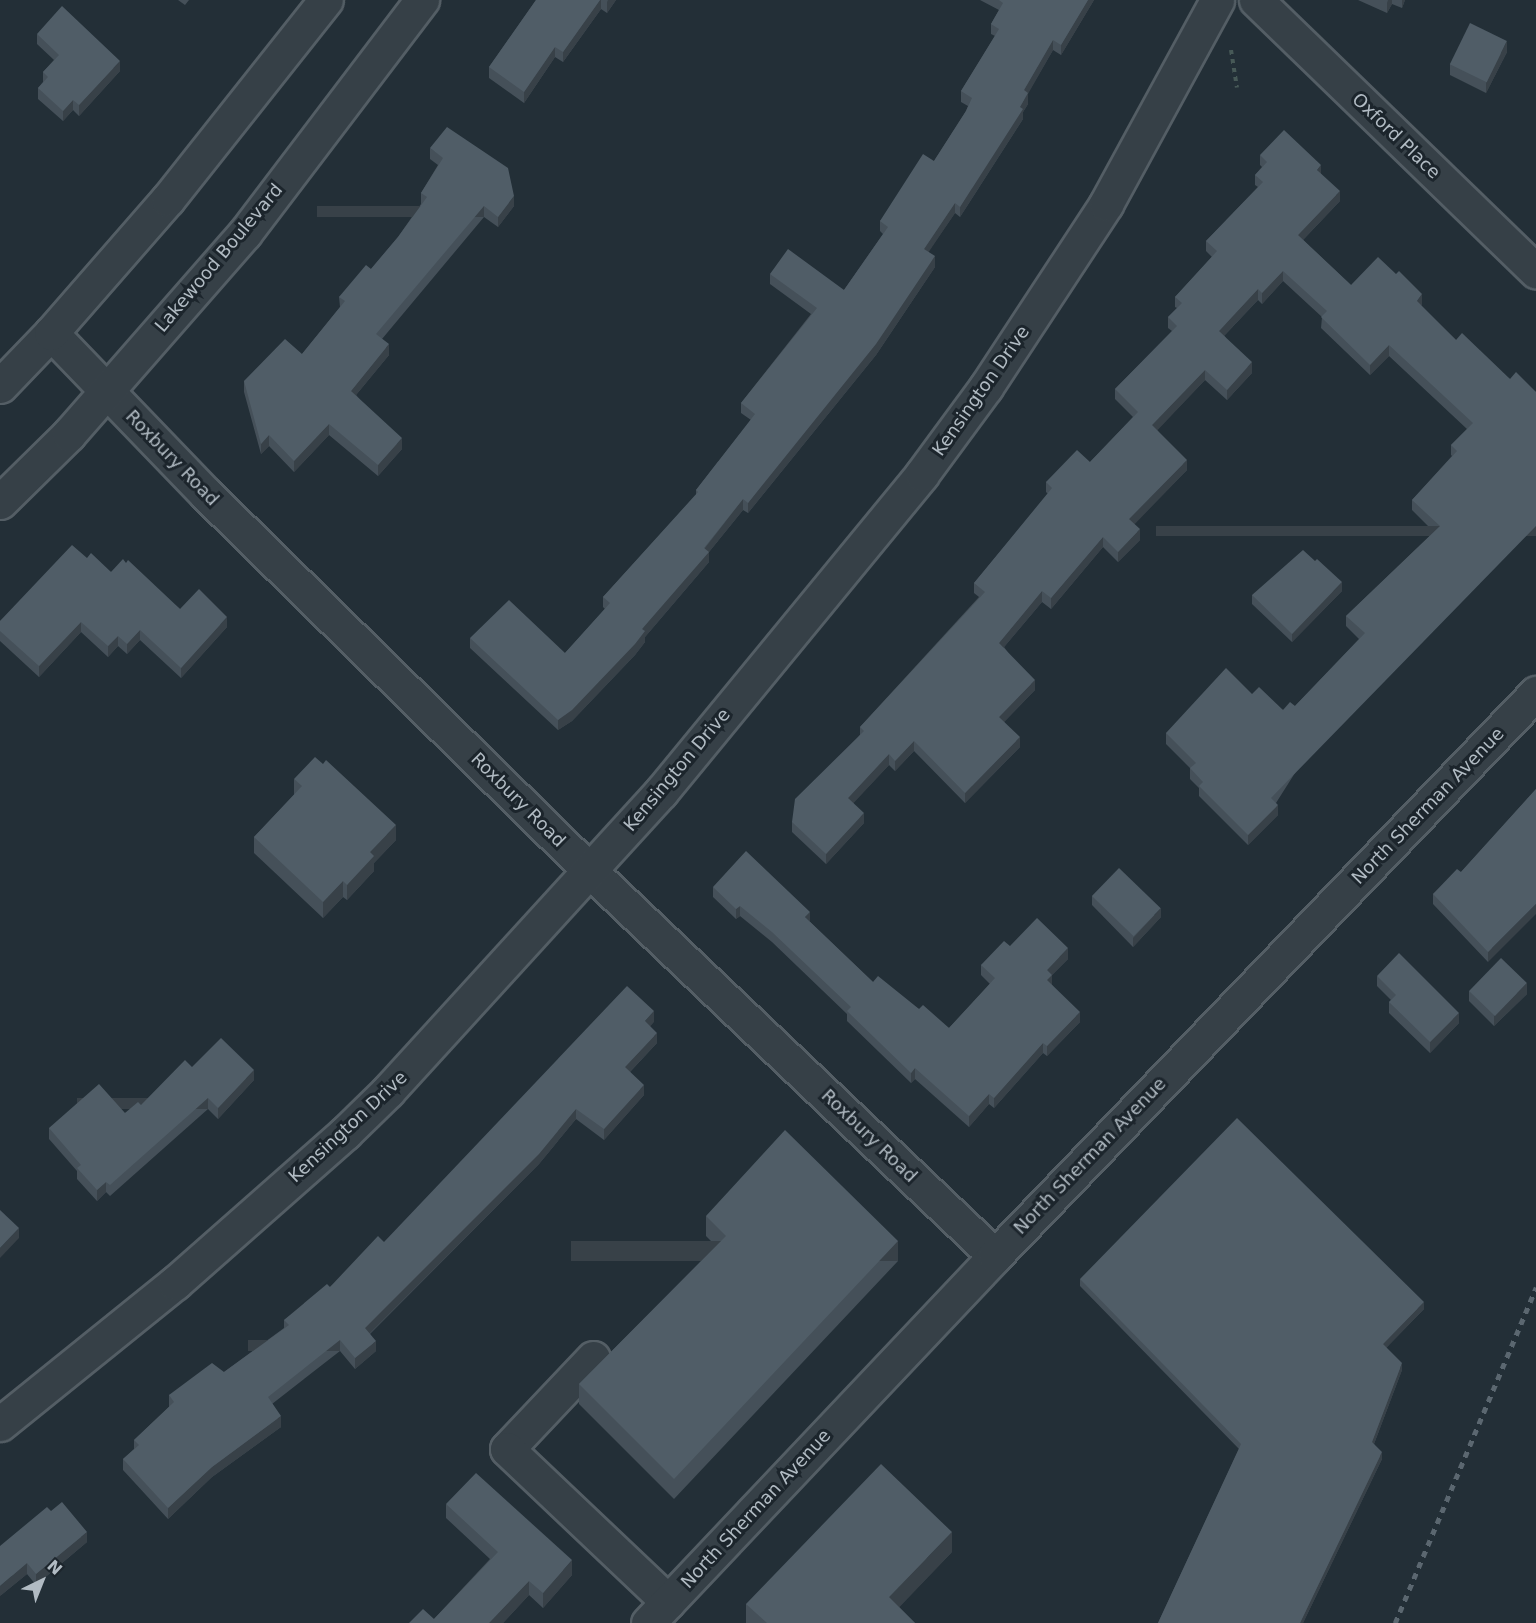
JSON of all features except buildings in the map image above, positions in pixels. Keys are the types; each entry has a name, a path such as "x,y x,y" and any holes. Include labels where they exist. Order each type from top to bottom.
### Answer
{"street":[{"path":"0,386 51,333 168,199 326,0"},
{"name":"Lakewood Boulevard","path":"0,502 107,390 245,232 422,0"},
{"name":"Kensington Drive","path":"0,1424 175,1283 345,1133 388,1091 661,792 915,483 986,387 1106,204 1217,0"},
{"name":"Oxford Place","path":"1256,0 1531,257"},
{"name":"Roxbury Road","path":"51,333 206,494 590,871 995,1256"},
{"name":"North Sherman Avenue","path":"658,1616 995,1256 1536,693"},
{"path":"593,1358 507,1449 658,1616"}],"railway":[{"path":"1395,1623 1536,1287"}]}
